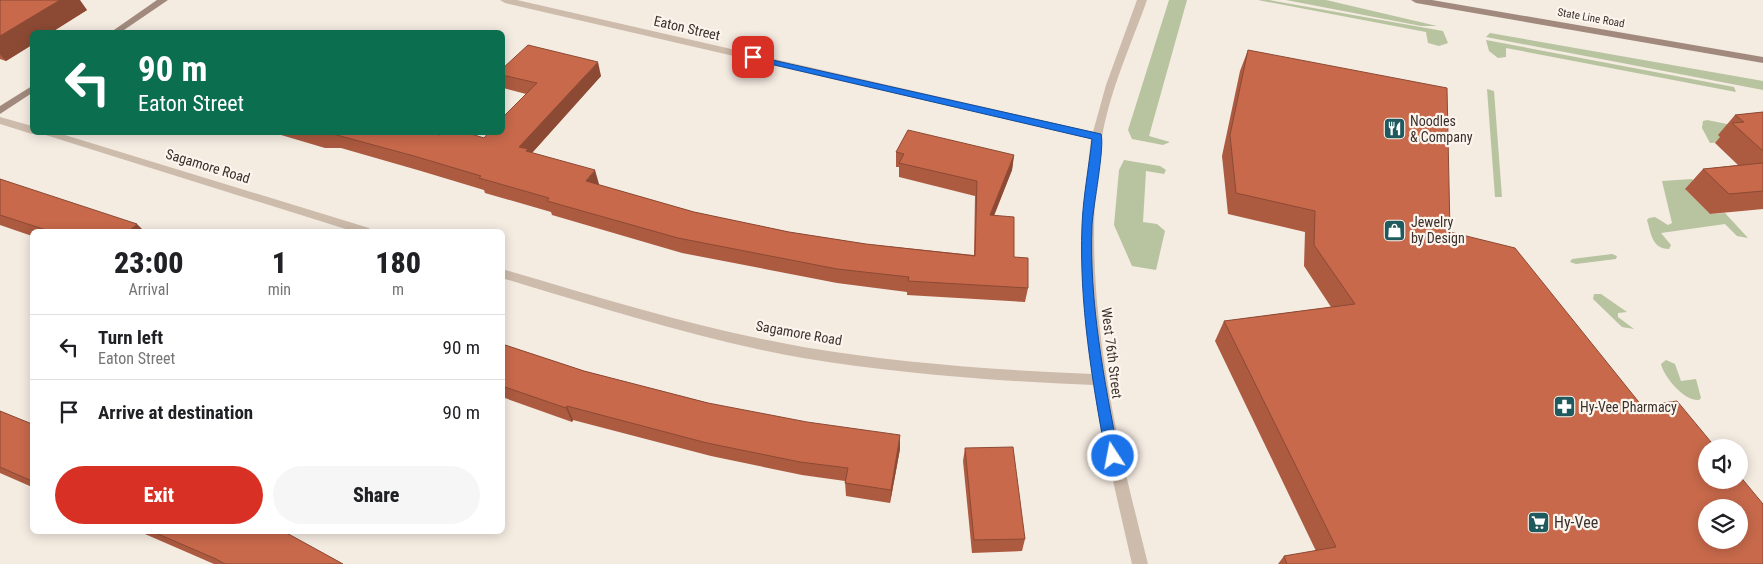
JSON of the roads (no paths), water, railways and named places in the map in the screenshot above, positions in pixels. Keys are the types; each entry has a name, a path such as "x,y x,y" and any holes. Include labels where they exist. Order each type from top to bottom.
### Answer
{"main road":[{"path":"118,30 163,0"},
{"name":"State Line Road","path":"1416,0 1763,60"},
{"path":"0,111 30,90"}],"street":[{"name":"Eaton Street","path":"505,0 1097,137"},
{"name":"West 76th Street","path":"1140,564 1113,456 1098,380 1088,286 1087,225 1097,137 1142,0"},
{"path":"0,120 30,129"},
{"name":"Sagamore Road","path":"52,135 359,229"},
{"name":"Sagamore Road","path":"505,274 672,323 801,352 936,371 1098,380"}],"place":[{"name":"Noodles & Company","path":"1394,129"},
{"name":"Jewelry by Design","path":"1395,230"},
{"name":"Hy-Vee Pharmacy","path":"1564,407"},
{"name":"Hy-Vee","path":"1538,522"}]}
